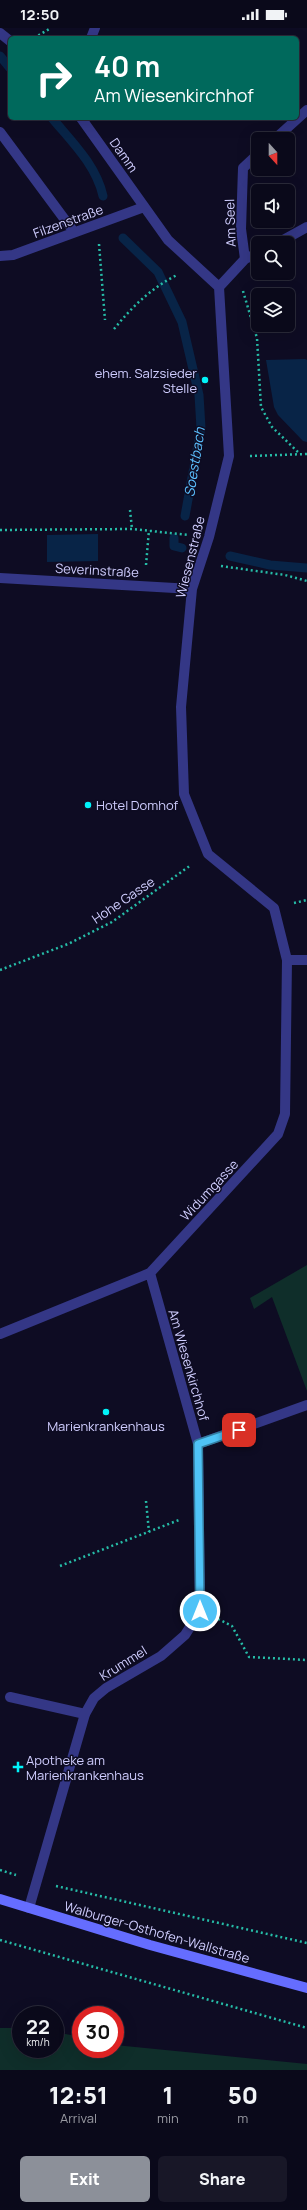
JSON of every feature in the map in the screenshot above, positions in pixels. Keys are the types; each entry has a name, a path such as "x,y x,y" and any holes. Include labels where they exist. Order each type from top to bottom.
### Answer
{"street":[{"path":"0,33 8,39"},
{"path":"299,117 307,110"},
{"name":"Damm","path":"82,120 144,207"},
{"path":"283,132 296,120"},
{"path":"0,132 74,232"},
{"name":"Am Seel","path":"219,288 245,259 241,228 243,168 251,161"},
{"path":"144,207 168,240 219,288"},
{"name":"Filzenstraße","path":"0,256 13,255 144,207"},
{"path":"291,236 307,227"},
{"path":"245,259 251,256"},
{"name":"Wiesenstraße","path":"219,288 229,456 209,537 192,589 181,707 184,794 208,854 274,908 287,960"},
{"name":"Severinstraße","path":"0,578 192,589"},
{"path":"287,960 307,960"},
{"name":"Widumgasse","path":"0,1334 150,1273 278,1134 285,1114 287,960"},
{"name":"Am Wiesenkirchhof","path":"150,1273 198,1444 307,1405"},
{"path":"198,1444 200,1611"},
{"name":"Krummel","path":"29,1908 85,1714 94,1698 106,1688 161,1656 185,1635 200,1611"},
{"path":"10,1697 85,1714"},
{"name":"Walburger-Osthofen-Wallstraße","path":"0,1899 150,1945 307,1988"}],"path":[{"path":"37,36 51,28"},
{"path":"97,224 105,320"},
{"path":"237,268 257,338 261,407 272,427 300,454"},
{"path":"114,329 156,286 170,279"},
{"path":"229,456 307,454"},
{"path":"130,510 132,530"},
{"path":"0,530 149,530 209,537"},
{"path":"144,586 149,530"},
{"path":"201,563 285,575 307,581"},
{"name":"Hohe Gasse","path":"0,970 68,944 112,922 208,854"},
{"path":"146,1500 149,1532"},
{"path":"60,1566 199,1511"},
{"path":"200,1611 232,1626 249,1657 307,1660"},
{"path":"0,1870 36,1882 307,1943"},
{"path":"0,1940 307,2028"}],"green space":[{"path":"307,1265 307,1391 272,1297 254,1309 250,1298"},
{"path":"0,2028 12,2028 12,2058 64,2058 64,2034 72,2035 72,2058 124,2058 124,2046 307,2064 307,2070 0,2070"}],"water":[{"path":"266,360 307,360 307,442 303,441 278,415 274,407"},
{"path":"98,534 98,561 47,562 47,535"}],"waterway":[{"name":"Soestbach","path":"0,56 8,66"},
{"name":"Soestbach","path":"54,120 89,164 100,185 103,196"},
{"name":"Soestbach","path":"123,238 158,272 182,322 199,395 201,428 185,516"},
{"name":"Soestbach","path":"174,538 174,546 182,548"},
{"name":"Soestbach","path":"230,556 270,565 307,568"}],"place":[{"name":"ehem. Salzsieder Stelle","path":"205,380"},
{"name":"Hotel Domhof","path":"88,805"},
{"name":"Marienkrankenhaus","path":"106,1412"},
{"name":"Apotheke am Marienkrankenhaus","path":"18,1767"}],"route":[{"path":"200,1611 198,1444 239,1430"}]}
